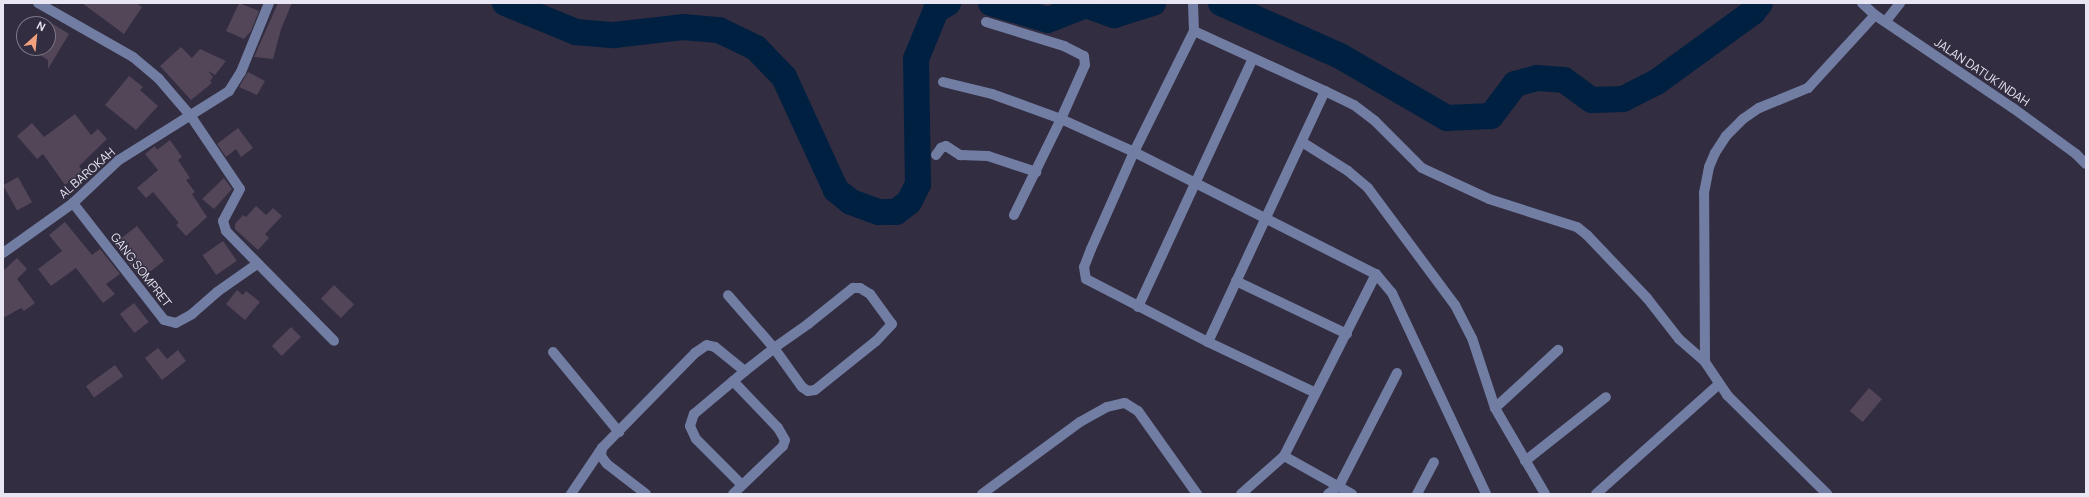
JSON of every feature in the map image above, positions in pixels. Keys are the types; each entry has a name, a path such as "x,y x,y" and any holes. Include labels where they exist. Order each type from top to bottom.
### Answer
{"street":[{"path":"38,3 133,57 159,79 190,115 240,189 224,217 223,224 257,264 334,341"},
{"name":"AL BAROKAH","path":"3,253 73,203 119,160 190,115 219,99 236,84 268,3"},
{"path":"1193,3 1194,31 1134,152 1084,267 1086,279 1208,342 1316,393"},
{"name":"JALAN DATUK INDAH","path":"1862,3 1875,15 2013,108 2076,154 2086,164"},
{"path":"1886,21 1900,3"},
{"path":"1705,362 1704,193 1709,167 1715,153 1726,136 1743,118 1759,108 1808,88 1875,15"},
{"path":"986,22 1064,46 1084,56 1085,65 1062,119 1014,215"},
{"path":"1194,31 1354,105 1375,121 1422,168 1489,199 1577,227 1647,298 1679,339 1705,362 1718,384 1814,490 1827,494"},
{"path":"1138,307 1253,58"},
{"path":"943,82 992,94 1062,119 1134,152 1266,220 1376,274 1392,293 1486,494"},
{"path":"1208,342 1325,91"},
{"path":"1302,142 1348,171 1368,188 1414,248 1454,305 1472,338 1495,408 1545,494"},
{"path":"936,155 941,148 946,146 960,155 988,156 1036,172"},
{"name":"GANG SOMPRET","path":"73,203 164,320 176,323 192,314 217,292 257,264"},
{"path":"1241,494 1284,456 1376,274"},
{"path":"1236,281 1347,334"},
{"path":"728,295 774,348 802,387 808,391 815,390 887,332 893,323 870,294 860,288 853,288 774,348 694,414 690,426 696,439 742,485"},
{"path":"570,494 602,448 695,353 707,345 715,347 745,371"},
{"path":"1495,408 1558,350"},
{"path":"553,352 619,432"},
{"path":"1328,494 1339,486 1397,373"},
{"path":"733,381 778,428 785,440 783,446 733,494"},
{"path":"1596,494 1718,384"},
{"path":"1525,461 1606,397"},
{"path":"982,494 1080,422 1107,407 1125,403 1138,411 1197,494"},
{"path":"602,448 601,456 607,464 646,494"},
{"path":"1284,456 1352,494"},
{"path":"1417,494 1434,462"}],"building":[{"path":"82,3 136,3 142,7 124,34"},
{"path":"239,3 259,11 251,31 244,39 226,31"},
{"path":"278,3 292,3 281,29 273,59 254,57"},
{"path":"56,26 69,34 56,56"},
{"path":"181,47 192,58 200,49 226,61 215,75 208,71 213,77 210,81 212,83 191,100 160,66"},
{"path":"42,56 56,56 48,69 48,60"},
{"path":"248,72 265,81 257,95 239,87"},
{"path":"129,76 143,87 140,90 158,106 136,130 105,105"},
{"path":"75,114 91,135 98,129 107,139 79,166 83,172 65,185 43,154 37,159 17,136 32,123 44,137"},
{"path":"238,128 253,148 241,157 236,149 226,157 217,144"},
{"path":"170,140 182,157 178,160 190,178 186,180 195,192 192,194 207,217 186,236 176,225 179,223 153,192 146,198 137,188 158,170 145,154 155,146 157,150"},
{"path":"18,177 32,202 17,211 3,185"},
{"path":"224,178 232,189 214,209 202,199"},
{"path":"256,206 266,215 273,208 282,216 265,234 269,238 258,250 235,229 235,224 243,215 246,217"},
{"path":"65,222 92,255 100,249 120,274 106,284 115,294 103,303 76,268 51,286 38,269 62,251 49,235"},
{"path":"137,226 164,261 141,279 114,244"},
{"path":"223,241 237,261 216,275 203,255"},
{"path":"17,258 27,269 17,279 35,303 24,311 21,308 3,318 3,271"},
{"path":"334,285 354,304 341,318 321,299"},
{"path":"237,290 243,295 246,291 260,302 245,320 226,304"},
{"path":"134,303 149,322 135,333 120,314"},
{"path":"291,327 301,337 282,356 272,346"},
{"path":"158,348 167,359 178,350 186,361 162,380 145,358"},
{"path":"115,365 123,376 94,397 86,386"},
{"path":"1869,388 1882,399 1863,422 1850,411"}],"waterway":[{"path":"505,3 576,32 614,35 683,27 719,30 756,48 784,77 836,190 851,202 879,212 896,212 909,202 918,184 916,59 936,10 948,3"},
{"path":"991,3 1048,20 1086,5 1114,15 1153,3"},
{"path":"1221,3 1340,56 1447,118 1491,116 1515,84 1537,78 1564,80 1592,100 1623,99 1658,81 1753,12 1760,3"}]}
